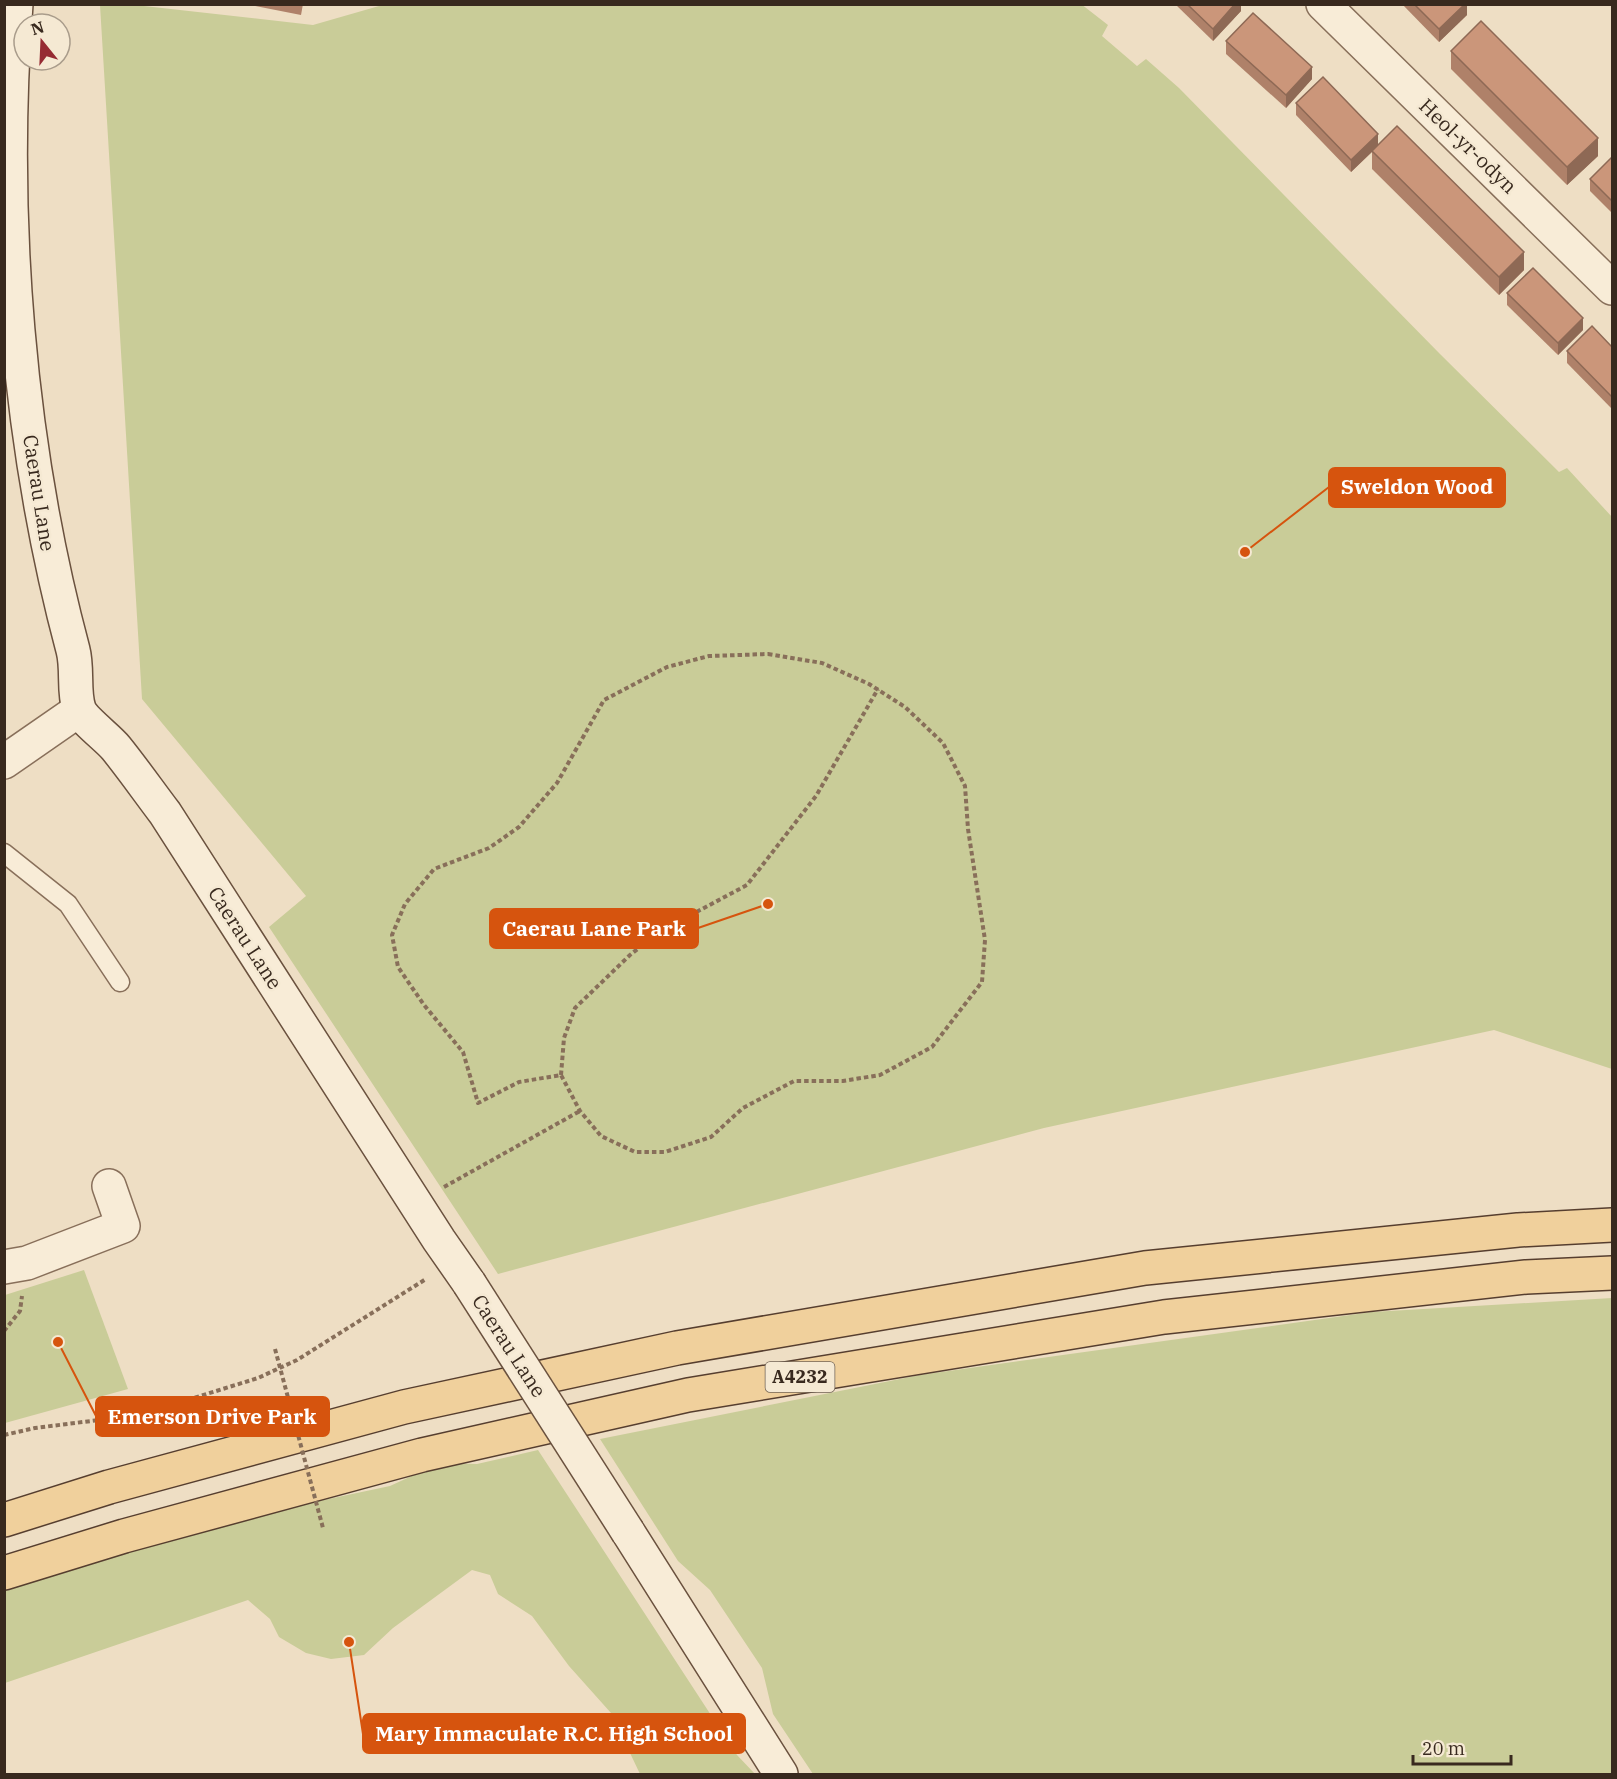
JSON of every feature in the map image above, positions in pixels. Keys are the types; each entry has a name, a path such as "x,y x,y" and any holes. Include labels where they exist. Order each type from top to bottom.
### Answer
{"main road":[{"name":"A4232","path":"4,1520 109,1487 404,1407 677,1348 1145,1268 1518,1230 1612,1225"},
{"name":"A4232","path":"4,1574 124,1536 422,1455 688,1395 1164,1317 1526,1277 1612,1274"}],"street":[{"name":"Caerau Lane","path":"16,4 8,120 7,206 14,293 32,457 51,568 75,658 79,710 115,747 165,813 415,1203 469,1283 781,1774"},
{"name":"Heol-yr-odyn","path":"1323,4 1612,288"},
{"path":"4,762 79,710"},
{"path":"4,1267 27,1263 123,1226 110,1186"}],"lane":[{"path":"4,853 68,904 120,982"}],"path":[{"path":"561,1075 519,1082 478,1103 464,1052 424,1005 398,967 392,935 405,904 434,869 489,848 519,827 557,783 604,700 667,667 709,656 768,654 822,663 878,689 905,707 943,743 964,786 968,829 985,940 982,982 932,1047 879,1075 843,1081 794,1081 743,1108 711,1137 665,1152 635,1152 601,1136 580,1111 561,1075 564,1038 575,1008 630,955 659,932 747,885 816,796 878,689"},
{"path":"415,1203 580,1111"},
{"path":"4,1435 35,1428 139,1415 258,1378 326,1343 432,1276 439,1240"},
{"path":"275,1349 323,1528"}],"green space":[{"path":"386,4 1081,4 1108,25 1102,36 1137,66 1146,59 1179,88 1559,472 1567,468 1612,517 1612,1069 1494,1030 1044,1128 498,1274 269,927 306,896 142,699 100,5 135,5 313,25"},
{"path":"84,1270 128,1389 5,1423 5,1295"},
{"path":"1612,1298 1612,1774 813,1774 773,1714 762,1668 710,1590 678,1561 600,1439 920,1375 1372,1312"},
{"path":"538,1450 737,1755 755,1774 640,1774 611,1713 569,1666 532,1616 498,1594 490,1575 472,1570 393,1628 364,1655 331,1659 306,1653 279,1637 270,1619 248,1600 5,1683 4,1588 138,1548 305,1504 390,1486 440,1463 477,1464"}],"building":[{"path":"1187,4 1235,4 1213,29"},
{"path":"1414,4 1465,4 1439,29"},
{"path":"1253,13 1312,67 1286,95 1226,41"},
{"path":"1481,21 1598,138 1567,167 1451,51"},
{"path":"1323,77 1378,134 1351,160 1296,103"},
{"path":"1397,126 1524,252 1499,277 1372,151"},
{"path":"1612,157 1612,201 1590,179"},
{"path":"1533,268 1583,318 1558,343 1507,293"},
{"path":"1592,326 1612,347 1612,397 1567,351"}],"place":[{"name":"Sweldon Wood","path":"1245,552"},
{"name":"Caerau Lane Park","path":"768,904"},
{"name":"Emerson Drive Park","path":"58,1342"},
{"name":"Mary Immaculate R.C. High School","path":"349,1642"}]}
